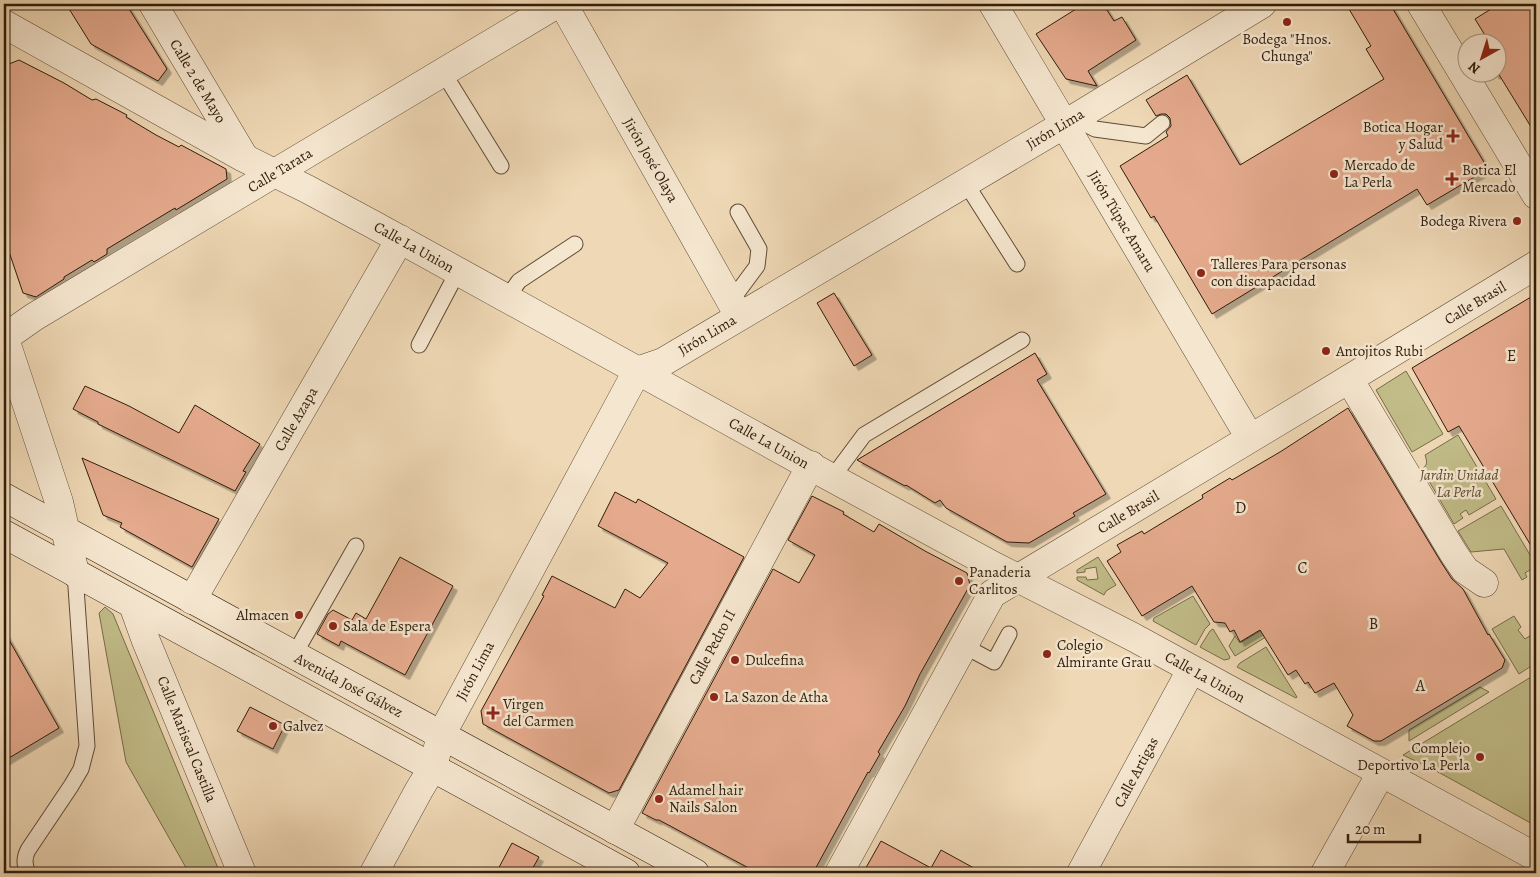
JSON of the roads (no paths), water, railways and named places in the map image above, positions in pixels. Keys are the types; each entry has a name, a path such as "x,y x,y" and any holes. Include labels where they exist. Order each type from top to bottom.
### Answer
{"street":[{"name":"Calle 2 de Mayo","path":"153,4 244,158"},
{"name":"Calle Tarata","path":"4,337 557,4"},
{"name":"Jirón José Olaya","path":"563,4 735,308"},
{"name":"Jirón Túpac Amaru","path":"993,4 1069,121 1250,438"},
{"path":"1421,4 1536,196"},
{"name":"Jirón Lima","path":"374,873 433,767 441,735 637,371 662,362 735,308 965,182 1069,121 1244,8"},
{"name":"Calle La Union","path":"4,24 244,158 307,189 400,239 821,472 994,566 1133,637 1536,857"},
{"name":"Calle Azapa","path":"192,600 400,239"},
{"name":"Calle Brasil","path":"840,873 992,594 1349,380 1536,265"},
{"path":"4,337 60,502 75,573"},
{"path":"1349,380 1454,554 1465,570 1484,583"},
{"name":"Calle Pedro II","path":"615,830 821,472"},
{"name":"Avenida José Gálvez","path":"4,497 695,873"},
{"path":"4,534 433,767 594,866 626,873"},
{"name":"Calle Mariscal Castilla","path":"133,604 242,873"},
{"name":"Calle Artigas","path":"1081,873 1191,670"},
{"path":"1325,873 1381,773"}],"lane":[{"path":"442,72 501,166"},
{"path":"1069,121 1095,129 1146,136 1162,123"},
{"path":"965,182 1017,264"},
{"path":"735,308 757,266 759,249 738,212"},
{"path":"507,298 519,281 575,244"},
{"path":"419,345 458,271"},
{"path":"821,472 864,435 1022,340"},
{"path":"294,655 356,546"},
{"path":"28,873 25,866 25,856 72,786 81,769 87,746 75,573"},
{"path":"964,646 994,662 1009,634"}],"place":[{"name":"Bodega \"Hnos. Chunga\"","path":"1287,22"},
{"name":"Botica Hogar y Salud","path":"1453,136"},
{"name":"Mercado de La Perla","path":"1334,174"},
{"name":"Botica El Mercado","path":"1452,179"},
{"name":"Bodega Rivera","path":"1517,221"},
{"name":"Talleres Para personas con discapacidad","path":"1201,273"},
{"name":"Antojitos Rubi","path":"1326,351"},
{"name":"Panaderia Carlitos","path":"959,581"},
{"name":"Almacen","path":"299,615"},
{"name":"Sala de Espera","path":"333,626"},
{"name":"Colegio Almirante Grau","path":"1047,654"},
{"name":"Dulcefina","path":"735,660"},
{"name":"La Sazon de Atha","path":"714,697"},
{"name":"Virgen del Carmen","path":"493,713"},
{"name":"Galvez","path":"273,726"},
{"name":"Complejo Deportivo La Perla","path":"1480,757"},
{"name":"Adamel hair Nails Salon","path":"659,799"}],"district":[{"name":"E","path":"1512,355"},
{"name":"D","path":"1241,507"},
{"name":"C","path":"1303,567"},
{"name":"B","path":"1374,623"},
{"name":"A","path":"1421,685"}],"park label":[{"name":"Jardin Unidad La Perla","path":"1459,484"}]}
